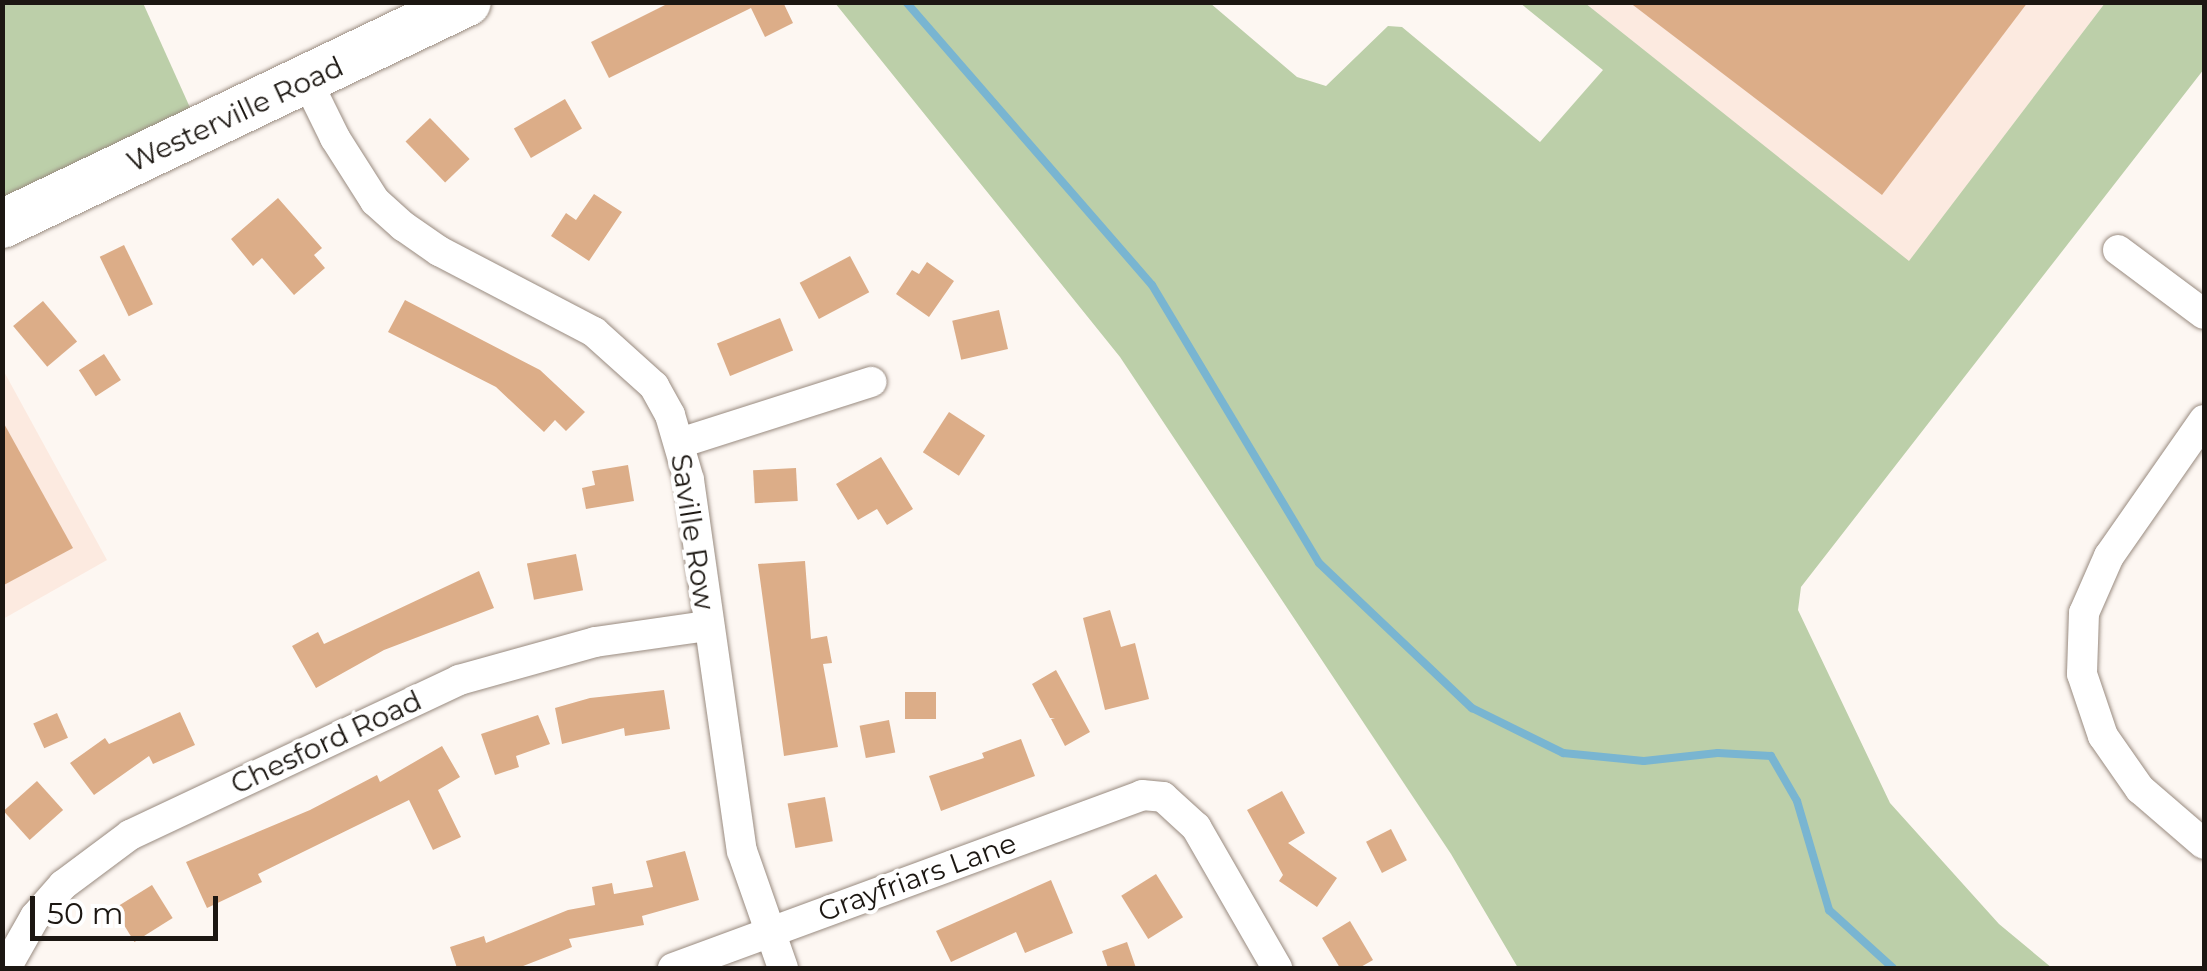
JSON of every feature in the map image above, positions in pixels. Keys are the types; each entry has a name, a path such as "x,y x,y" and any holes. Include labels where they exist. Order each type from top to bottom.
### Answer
{"main road":[{"name":"Westerville Road","path":"2,224 466,2"}],"street":[{"name":"Saville Row","path":"307,81 335,138 375,200 439,250 594,332 654,386 680,442 689,480 742,851 783,968"},
{"path":"2118,250 2204,314"},
{"path":"680,442 871,382"},
{"path":"2204,420 2109,556 2084,613 2082,674 2103,736 2140,789 2204,844"},
{"name":"Chesford Road","path":"6,968 35,917 63,885 130,835 459,680 594,642 708,626"},
{"name":"Grayfriars Lane","path":"673,968 1132,798 1163,797 1196,827 1277,968"}],"shaded area":[{"path":"1585,3 2105,3 1909,262"},
{"path":"2,368 107,560 3,619 2,619"}],"green space":[{"path":"2,3 143,3 192,112 3,201"},
{"path":"835,3 1210,3 1297,77 1326,86 1388,26 1402,27 1540,142 1603,70 1520,3 1585,3 1909,261 2105,3 2204,3 2204,69 1801,587 1798,610 1890,803 1999,924 2052,968 1518,968 1451,854 1120,357"}],"building":[{"path":"671,2 783,2 793,23 765,37 751,8 609,78 591,42"},
{"path":"1629,2 2028,2 1882,195"},
{"path":"565,99 582,128 531,158 514,128"},
{"path":"430,118 470,159 445,183 406,142"},
{"path":"594,194 622,212 589,261 551,236 566,213 576,220"},
{"path":"278,198 322,248 314,255 325,268 294,295 262,258 253,266 231,239"},
{"path":"124,245 153,304 129,316 100,257"},
{"path":"850,256 869,292 819,319 800,283"},
{"path":"927,262 954,281 929,317 896,294 912,270 919,274"},
{"path":"405,300 540,370 585,412 566,431 555,420 544,432 496,387 388,332"},
{"path":"43,301 77,342 47,367 13,326"},
{"path":"999,310 1008,349 961,360 952,321"},
{"path":"780,318 793,350 730,376 717,343"},
{"path":"104,354 121,380 96,396 79,370"},
{"path":"949,412 985,435 959,476 923,452"},
{"path":"2,420 73,548 2,586"},
{"path":"881,457 913,509 887,525 877,509 858,520 836,484"},
{"path":"628,465 634,501 586,509 582,488 595,485 592,471"},
{"path":"796,468 798,501 755,503 753,470"},
{"path":"576,554 583,590 534,600 527,564"},
{"path":"805,561 811,639 827,636 832,663 823,664 838,747 784,756 758,564"},
{"path":"479,571 494,608 384,650 316,688 292,646 318,632 324,644"},
{"path":"1110,610 1121,647 1135,643 1149,699 1105,710 1083,618"},
{"path":"1056,670 1090,732 1065,746 1051,719 1055,718 1050,718 1032,684"},
{"path":"664,690 670,729 625,736 624,728 562,744 555,708 590,698"},
{"path":"905,692 936,692 936,719 905,719"},
{"path":"180,712 195,745 153,764 149,756 94,795 70,763 105,738 109,744"},
{"path":"57,713 68,738 44,748 33,724"},
{"path":"538,715 550,744 516,756 519,767 495,775 481,734"},
{"path":"889,720 895,752 866,758 860,726"},
{"path":"1021,739 1035,776 941,811 929,776 984,758 982,753"},
{"path":"442,746 460,777 438,790 461,837 433,850 409,800 258,874 262,882 207,908 186,862 310,810 377,775 380,782"},
{"path":"37,781 63,810 30,840 4,811"},
{"path":"1282,791 1305,833 1288,843 1337,878 1317,907 1279,881 1283,875 1247,810"},
{"path":"825,797 833,841 795,848 788,804"},
{"path":"1391,829 1407,860 1382,873 1366,842"},
{"path":"685,851 699,900 642,916 644,925 569,939 572,947 518,968 457,968 450,947 484,936 486,943 568,910 595,905 592,887 612,883 614,894 653,887 646,861"},
{"path":"1156,874 1183,917 1148,939 1121,896"},
{"path":"1051,880 1073,933 1025,953 1016,932 951,962 936,931"},
{"path":"152,885 173,918 135,942 114,909"},
{"path":"1350,921 1373,960 1359,968 1340,968 1322,938"},
{"path":"1127,942 1136,968 1108,968 1102,951"}],"waterway":[{"path":"906,2 1152,285 1319,563 1472,708 1563,753 1644,761 1718,753 1771,756 1797,801 1829,910 1893,968"}]}
